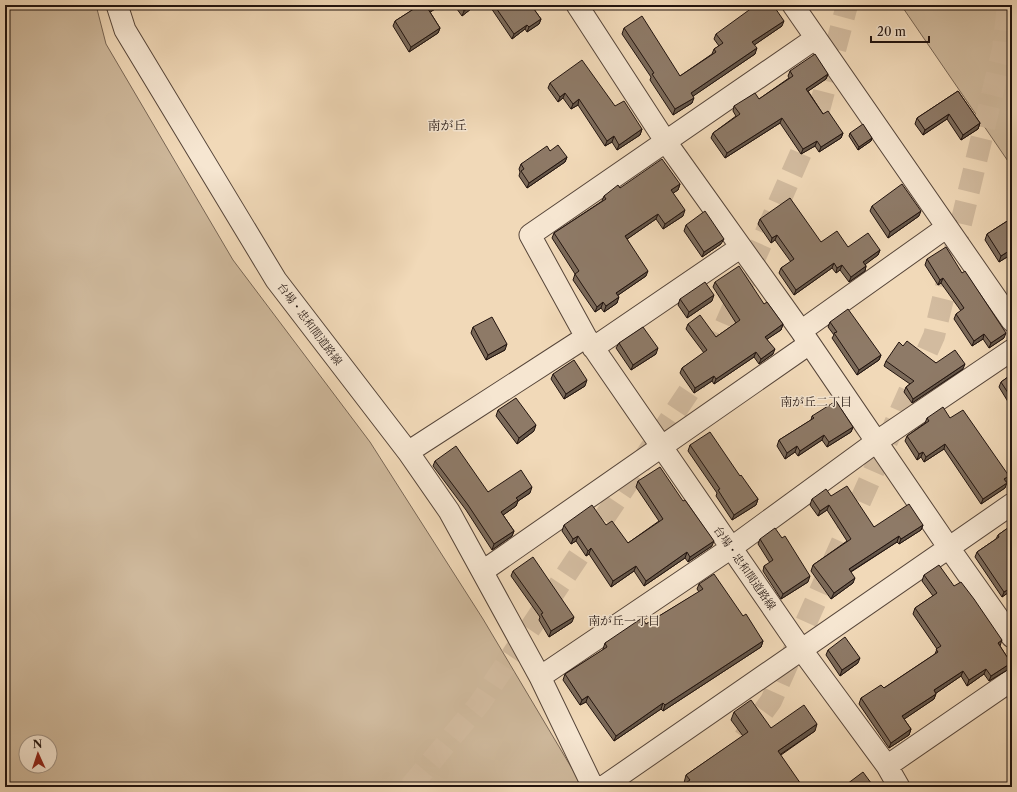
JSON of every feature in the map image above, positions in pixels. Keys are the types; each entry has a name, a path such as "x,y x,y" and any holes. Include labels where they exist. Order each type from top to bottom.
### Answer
{"street":[{"name":"台場・忠和間道路線","path":"117,5 125,30 276,280 408,452 449,511 540,677 593,787"},
{"path":"577,5 666,142 805,338 1012,637"},
{"path":"794,5 1012,321"},
{"path":"666,142 816,38"},
{"name":"台場・忠和間道路線","path":"666,142 530,235 590,342 801,649 887,766 899,787"},
{"path":"483,571 662,446 805,338 947,227"},
{"path":"408,452 590,342 741,247"},
{"path":"540,677 731,548 876,442 1012,350"},
{"path":"604,787 1012,504"},
{"path":"887,766 1012,680"}],"shaded area":[{"path":"5,5 96,5 106,44 233,260 370,442 483,619 583,787 5,787"},
{"path":"901,5 1012,5 1012,167"}],"building":[{"path":"420,5 434,5 428,9 440,28 411,47 395,21"},
{"path":"460,5 472,5 464,11"},
{"path":"494,5 531,5 541,19 529,27 527,25 514,34"},
{"path":"756,5 773,5 784,21 752,42 757,48 691,93 694,98 675,109 652,74 654,73 624,28 642,16 680,76 716,52 714,49 723,43 716,34"},
{"path":"815,54 828,74 806,89 823,114 828,111 843,133 821,147 817,141 803,149 782,118 727,153 713,133 740,114 734,106 755,93 759,99 793,76 790,71"},
{"path":"582,60 615,106 624,101 642,129 619,145 614,136 607,141 579,99 573,104 565,93 560,97 550,83"},
{"path":"958,91 980,123 963,135 949,114 925,130 917,118"},
{"path":"863,124 872,138 859,147 850,133"},
{"path":"558,145 567,157 529,183 521,171 524,169 521,164 547,146 550,151"},
{"path":"662,159 680,184 671,190 685,210 665,224 658,214 625,236 648,271 616,293 619,297 606,306 603,302 597,307 575,274 579,271 554,233 606,199 604,196 618,185 620,188"},
{"path":"902,184 921,211 890,232 872,206"},
{"path":"790,198 821,242 837,231 848,247 868,233 880,250 863,262 866,266 851,277 842,265 837,268 834,263 796,290 781,268 794,259 777,235 772,238 760,219"},
{"path":"705,211 724,239 704,252 686,225"},
{"path":"1012,218 1012,249 1001,256 987,234"},
{"path":"946,247 962,273 965,271 1006,333 991,343 984,334 974,341 956,314 964,308 943,278 940,280 927,259"},
{"path":"739,266 764,304 767,302 783,324 765,337 775,349 761,359 756,352 716,379 714,376 695,388 682,368 707,350 688,324 700,315 716,337 740,320 715,282"},
{"path":"705,282 714,295 689,312 680,299"},
{"path":"848,309 881,355 859,370 834,333 837,332 830,322"},
{"path":"492,317 507,344 488,355 473,327"},
{"path":"643,327 658,348 633,365 619,343"},
{"path":"907,341 936,363 955,350 965,364 913,399 906,387 914,381 886,361 899,342 903,346"},
{"path":"574,360 587,380 566,394 553,374"},
{"path":"1012,374 1012,399 1001,382"},
{"path":"516,398 536,425 519,438 498,410"},
{"path":"836,401 853,427 829,442 824,435 800,451 797,446 787,453 779,440 814,418 812,416"},
{"path":"943,407 950,418 963,410 1009,476 1004,479 1007,483 983,499 945,444 926,457 923,452 919,454 907,436 929,421 927,418"},
{"path":"710,432 740,476 741,475 758,499 734,515 718,490 720,489 690,445"},
{"path":"456,446 488,492 521,470 532,487 516,498 518,500 501,512 514,531 494,544 468,505 435,461"},
{"path":"660,467 683,501 685,500 714,541 690,557 687,552 646,581 636,566 613,581 591,548 588,551 578,536 573,539 564,525 592,505 606,525 612,521 628,543 663,519 638,481"},
{"path":"847,486 874,527 909,504 923,525 901,539 899,536 849,569 855,578 834,593 813,565 851,539 829,505 820,511 812,499 826,489 831,496"},
{"path":"1012,525 1012,558 1010,559 1012,562 1012,587 1004,592 977,552 999,537 998,535"},
{"path":"775,528 782,538 785,536 810,576 783,594 764,566 773,560 760,539"},
{"path":"533,557 574,617 551,631 541,614 543,613 513,571"},
{"path":"939,565 954,586 961,582 974,599 1002,640 998,643 1011,663 991,676 986,669 969,680 963,671 934,690 936,694 902,716 911,729 891,743 861,698 881,685 884,688 938,652 936,649 941,646 915,608 937,593 924,575"},
{"path":"714,574 743,616 746,614 763,641 665,705 663,703 616,736 588,696 582,700 565,674 607,647 605,643 642,618 646,624 703,589 699,584"},
{"path":"845,637 860,658 842,670 828,650"},
{"path":"751,700 771,728 804,705 817,724 778,751 803,787 680,787 690,780 686,775 748,732 734,712"},
{"path":"863,772 874,787 843,787"}],"tunnel":[{"path":"410,787 480,703 710,360 818,114 847,5"},
{"path":"744,738 771,701 934,336 1003,49 1008,5"}],"district":[{"name":"南が丘","path":"447,125"},
{"name":"南が丘二丁目","path":"816,402"},
{"name":"南が丘一丁目","path":"624,621"}]}
